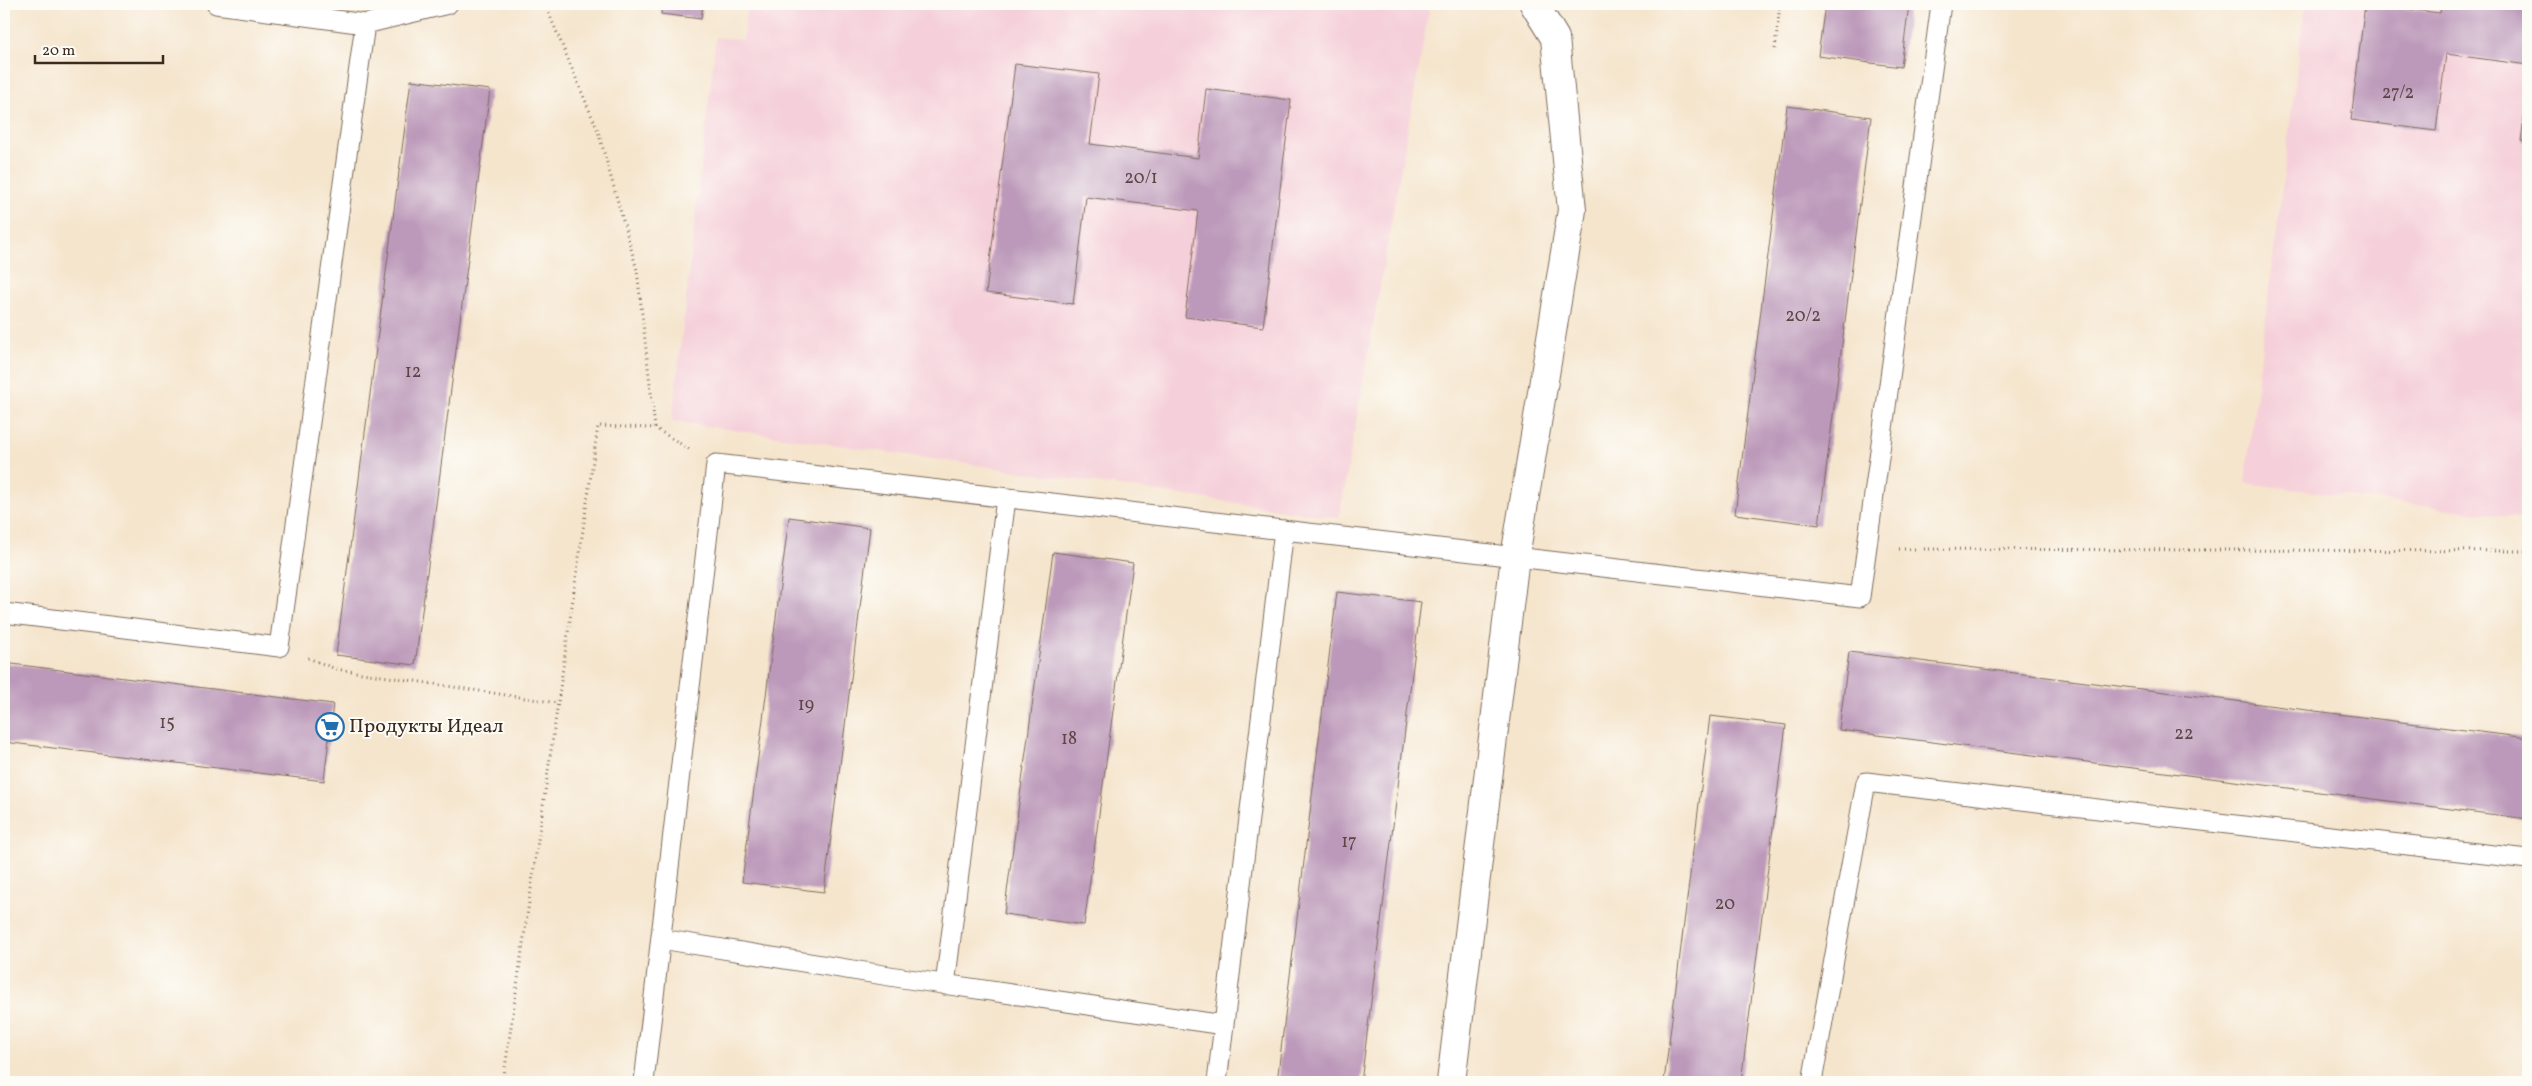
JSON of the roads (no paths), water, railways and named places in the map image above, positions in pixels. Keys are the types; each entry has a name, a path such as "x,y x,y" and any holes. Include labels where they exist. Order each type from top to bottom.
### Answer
{"street":[{"path":"1451,1082 1516,557 1572,210 1555,38 1534,4"}],"lane":[{"path":"216,4 365,24 448,4"},
{"path":"644,1082 716,464 1860,597 1941,4"},
{"path":"4,613 279,647 365,24"},
{"path":"945,985 1006,498"},
{"path":"1217,1082 1284,530"},
{"path":"1812,1082 1866,782 2528,859"},
{"path":"661,939 945,985 1224,1025"}],"place":[{"name":"Продукты Идеал","path":"330,727"}]}
